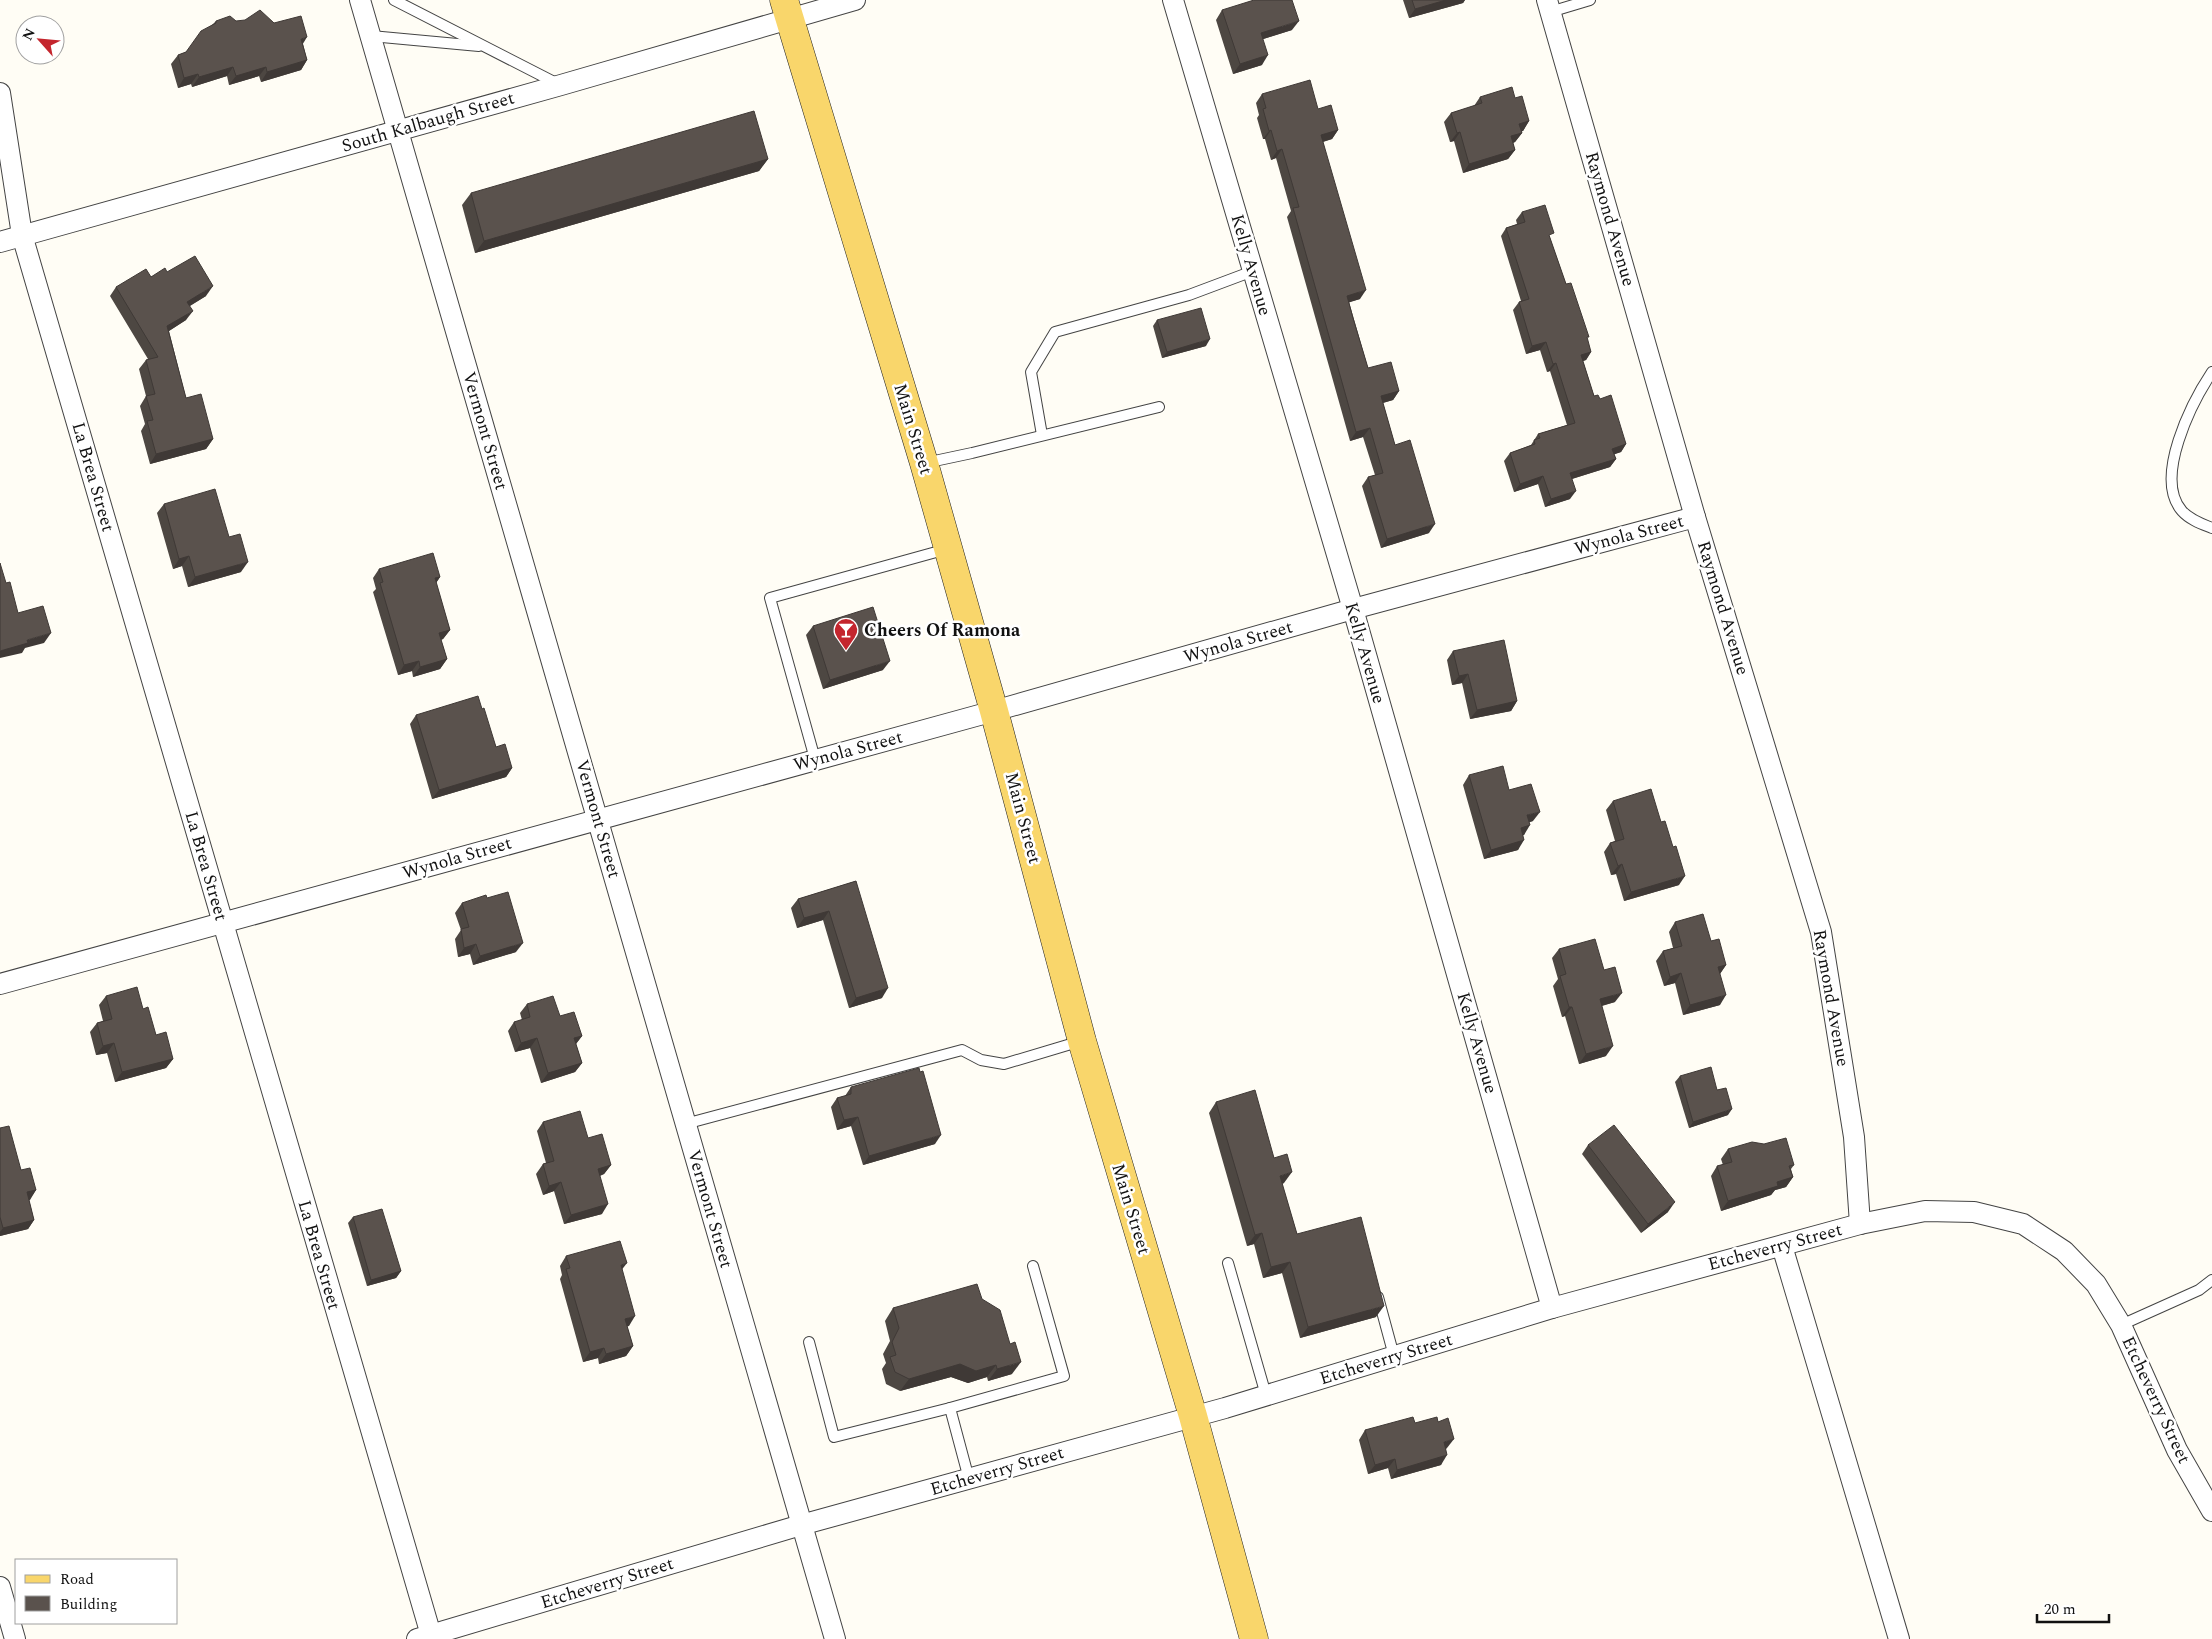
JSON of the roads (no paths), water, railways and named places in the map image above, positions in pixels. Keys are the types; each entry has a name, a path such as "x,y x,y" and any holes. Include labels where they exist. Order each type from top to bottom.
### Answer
{"main road":[{"name":"Main Street","path":"787,10 924,463 994,711 1082,1041 1193,1416 1254,1639"}],"street":[{"name":"Vermont Street","path":"360,0 835,1639"},
{"name":"South Kalbaugh Street","path":"0,242 561,85 787,10 855,0"},
{"name":"Kelly Avenue","path":"1173,0 1353,609 1552,1308"},
{"name":"Raymond Avenue","path":"1549,6 1696,517 1821,932 1854,1137 1860,1224"},
{"name":"La Brea Street","path":"0,93 22,236 222,923 424,1637"},
{"name":"Wynola Street","path":"0,984 597,818 994,711 1353,609 1696,517"},
{"name":"Etcheverry Street","path":"424,1637 801,1525 1266,1395 1552,1308 1860,1224 1925,1211 1974,1212 2023,1224 2071,1257 2096,1284 2121,1325 2177,1450 2212,1511"},
{"path":"1782,1246 1899,1639"},
{"path":"0,1587 14,1639"}],"lane":[{"path":"394,0 561,85"},
{"path":"1549,6 1590,0"},
{"path":"370,36 485,47"},
{"path":"1042,435 1031,372 1055,332 1189,294 1253,271"},
{"path":"2212,372 2190,413 2180,439 2174,458 2171,485 2176,502 2182,511 2192,519 2212,528"},
{"path":"924,463 1159,407"},
{"path":"816,759 770,598 948,549"},
{"path":"686,1124 962,1050 981,1060 1004,1064 1082,1041"},
{"path":"1228,1263 1266,1395"},
{"path":"809,1342 834,1437 950,1408 1064,1376 1033,1266"},
{"path":"2121,1325 2199,1290 2212,1280"},
{"path":"1375,1285 1394,1356"},
{"path":"950,1408 969,1479"}],"place":[{"name":"Cheers Of Ramona","path":"846,651"}]}
